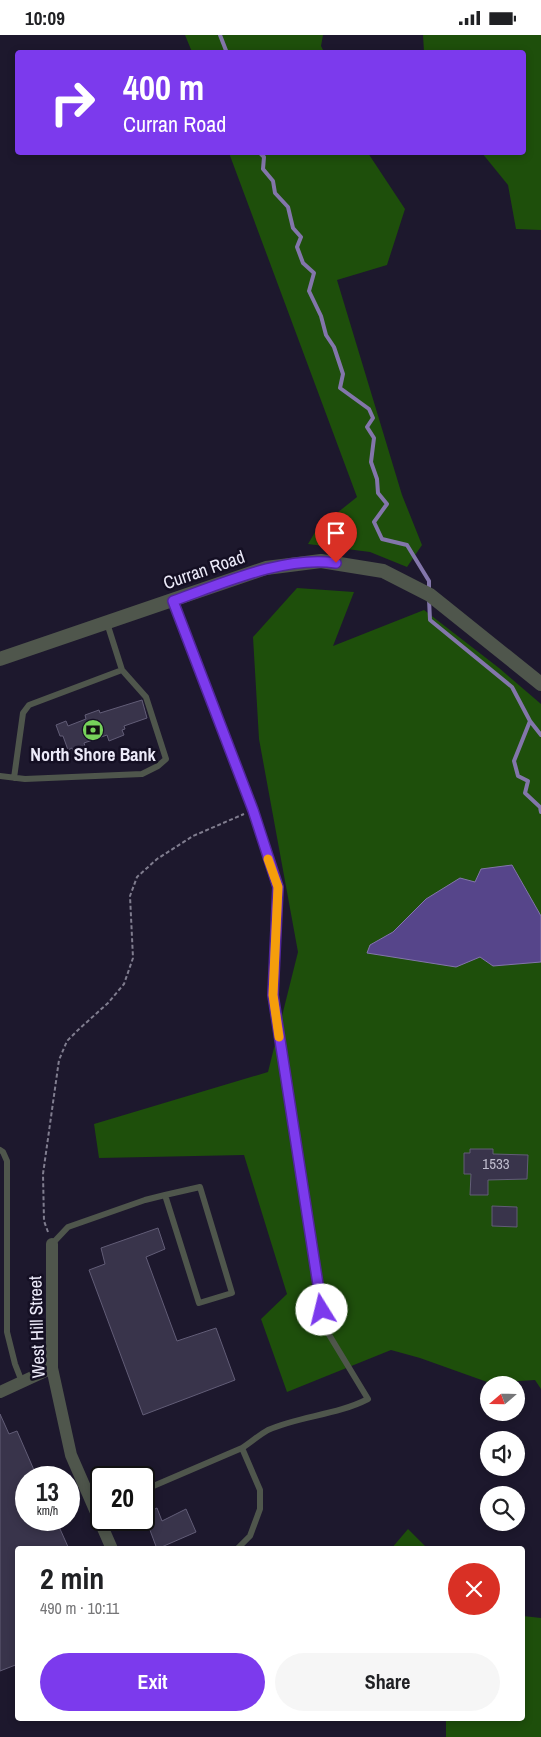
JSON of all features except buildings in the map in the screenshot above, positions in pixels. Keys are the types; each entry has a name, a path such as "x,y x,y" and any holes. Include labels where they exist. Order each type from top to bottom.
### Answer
{"street":[{"name":"Curran Road","path":"0,659 249,574 275,567 321,561 383,571 430,595 541,684"},
{"name":"West Hill Street","path":"52,1244 52,1369 71,1455 90,1485"},
{"path":"0,1392 52,1369"},
{"name":"West Hill Street","path":"107,1531 111,1546"}],"lane":[{"path":"155,1485 242,1449 266,1431 300,1419 356,1405 368,1399 325,1328 273,995 278,887 253,810 173,601"},
{"path":"0,776 25,779 142,774 158,766 166,759 146,697 122,670 106,623"},
{"path":"14,778 23,713 29,705 122,670"},
{"path":"0,1150 3,1152 6,1161 6,1332 22,1382"},
{"path":"52,1244 68,1227 145,1200 165,1195 200,1187 232,1293 199,1303 165,1195"},
{"path":"240,1546 250,1536 260,1509 260,1490 242,1449"}],"path":[{"path":"52,1244 44,1221 42,1174 59,1061 68,1041 108,1003 124,984 133,958 130,896 137,877 157,859 193,836 253,810"}],"green space":[{"path":"185,35 323,35 321,46 323,50 191,50"},
{"path":"423,35 541,35 541,230 516,229 508,185 484,155 526,155 526,50 424,50"},
{"path":"230,155 369,155 405,209 387,265 337,280 402,495 422,545 407,567 370,552 308,544 317,529 357,497"},
{"path":"297,588 354,592 333,646 424,610 499,668 541,704 541,916 512,865 475,882 426,899 393,932 370,945 456,967 480,957 493,966 541,962 541,1389 535,1380 525,1381 525,1376 480,1376 480,1379 420,1358 391,1350 287,1392 261,1319 287,1294 244,1155 99,1158 94,1124 268,1072 298,952 259,739 253,637"},
{"path":"408,1529 425,1546 394,1546"},
{"path":"525,1616 541,1618 541,1737 446,1737 446,1721 525,1721"}],"shaded area":[{"path":"512,865 541,916 541,962 493,966 480,957 456,967 367,953 370,945 393,932 426,899 460,878 475,882 481,869"}],"waterway":[{"path":"220,35 226,50"},
{"path":"262,155 264,157 263,169 273,181 275,193 288,207 293,228 301,237 297,247 303,263 314,273 309,291 321,316 326,335 334,347 343,374 340,388 369,409 373,418 367,427 374,438 371,462 377,479 378,493 387,504 374,522 382,539 407,545 429,581 429,592"},
{"path":"429,599 430,620 512,687 530,721 514,761 518,776 528,781 525,793 540,807 541,812"},
{"path":"530,721 541,735"}],"slow traffic":[{"path":"268,859 278,887 273,995 279,1037"}],"place":[{"name":"North Shore Bank","path":"93,730"}],"route":[{"path":"322,1310 273,995 278,887 253,810 173,601 266,569 321,561 336,563"}]}
